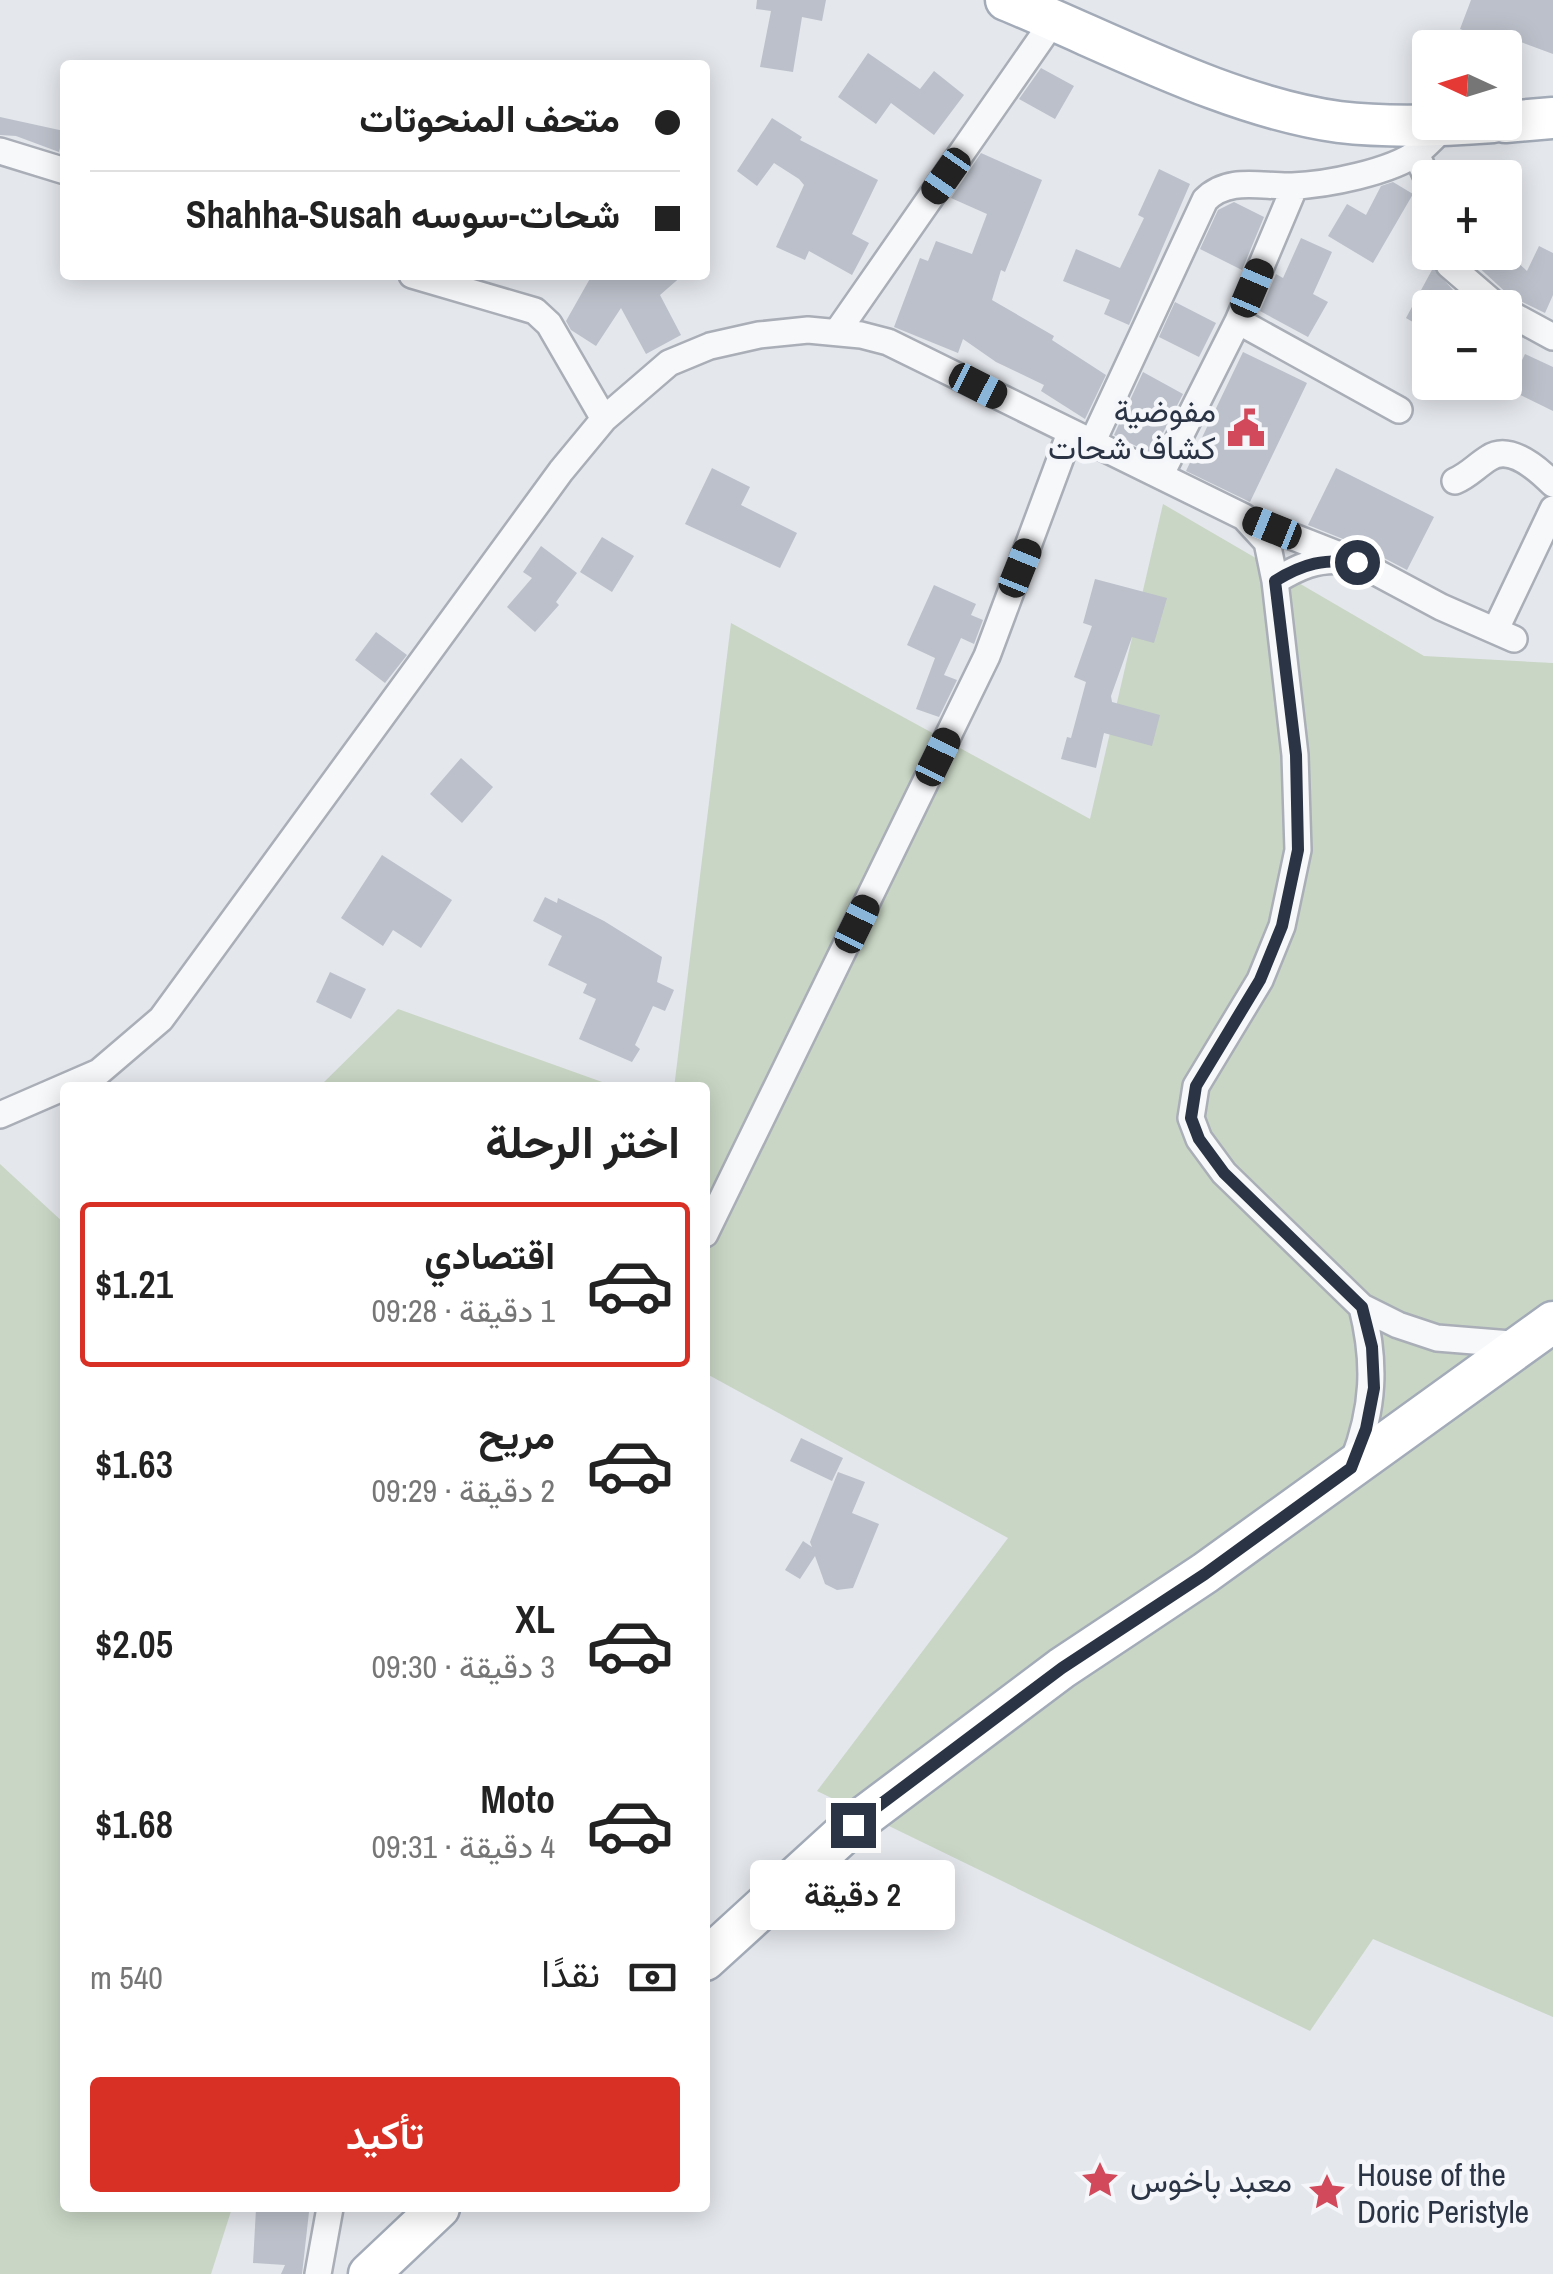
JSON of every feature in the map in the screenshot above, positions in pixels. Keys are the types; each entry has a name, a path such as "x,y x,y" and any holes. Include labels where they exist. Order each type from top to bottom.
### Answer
{"main road":[{"path":"1028,7 1249,100 1340,122 1412,125"},
{"path":"1522,121 1553,118"},
{"path":"710,1955 853,1825 1062,1668 1205,1574 1539,1334"},
{"path":"369,2274 434,2212"}],"street":[{"path":"837,332 1028,7"},
{"path":"710,1224 987,656 1081,438 1205,200 1216,188 1238,184 1295,186 1371,172 1416,154 1431,140"},
{"path":"0,151 60,169"},
{"path":"1416,154 1419,160"},
{"path":"1161,474 1238,322 1295,186"},
{"path":"1455,270 1479,290"},
{"path":"429,280 535,311 549,324 604,419"},
{"path":"1522,320 1553,336"},
{"path":"1238,322 1399,410"},
{"path":"76,1082 99,1072 161,1018 561,470 604,419 669,363 710,346 808,330 888,342 1244,517 1357,562 1442,607 1505,634 1553,510"},
{"path":"1455,481 1492,455 1507,453 1538,468 1553,484"},
{"path":"1244,517 1267,542 1275,581 1296,755 1298,850 1282,926 1260,980 1196,1086 1191,1118 1199,1139 1224,1173 1362,1307 1437,1338 1539,1334"},
{"path":"1275,581 1299,566 1326,559 1357,562"},
{"path":"0,1115 60,1089"},
{"path":"1351,1468 1366,1429 1374,1388 1372,1347 1362,1307"},
{"path":"318,2274 329,2212"}],"green space":[{"path":"1163,504 1424,656 1553,663 1553,2017 1373,1939 1310,2031 817,1791 1008,1538 710,1376 710,1082 675,1082 731,623 1090,819"},
{"path":"398,1009 602,1082 324,1082"},
{"path":"0,1164 60,1219 60,2212 231,2212 211,2274 0,2274"}],"building":[{"path":"757,0 826,0 822,21 802,17 793,72 760,67 771,11 756,9"},
{"path":"1471,0 1553,0 1553,54 1522,42 1522,30 1460,29"},
{"path":"868,53 920,89 934,71 964,95 934,135 891,103 876,124 838,97"},
{"path":"1041,68 1074,86 1055,119 1019,99"},
{"path":"0,117 60,130 59,152 16,136 0,135"},
{"path":"772,118 802,137 800,140 878,180 852,234 869,243 852,275 809,251 805,260 776,247 804,185 799,179 774,163 757,186 737,171"},
{"path":"981,153 1042,180 1005,272 1001,270 992,300 1054,336 1052,340 1106,375 1085,419 1041,391 1044,385 996,362 963,339 958,353 894,327 920,258 928,261 936,241 972,254 987,214 951,198"},
{"path":"1159,169 1190,184 1129,325 1104,314 1110,300 1063,281 1076,249 1120,268 1144,218 1138,215"},
{"path":"1393,182 1412,196 1373,263 1328,236 1347,204 1366,215 1381,186"},
{"path":"1234,202 1264,217 1242,270 1200,249 1218,210"},
{"path":"1301,238 1332,252 1313,294 1328,302 1308,337 1260,311 1276,274 1283,278"},
{"path":"1539,246 1553,253 1553,295 1545,313 1522,302 1522,290 1503,290 1482,270 1522,270 1522,266 1527,271"},
{"path":"1435,270 1453,290 1421,290"},
{"path":"589,280 677,280 660,295 681,335 646,354 621,308 596,346 571,330 566,321"},
{"path":"1175,302 1216,323 1199,357 1159,337"},
{"name":"مفوضية كشاف شحات","path":"1243,352 1307,383 1250,502 1186,471"},
{"path":"1525,354 1553,367 1553,411 1522,396"},
{"path":"1143,372 1183,394 1152,454 1114,435"},
{"path":"712,468 750,487 741,505 797,533 780,568 685,524"},
{"path":"1336,468 1434,517 1407,570 1308,525"},
{"path":"602,537 634,556 612,592 580,572"},
{"path":"541,546 577,573 556,602 559,605 535,632 507,607 532,578 523,572"},
{"path":"1095,579 1167,598 1154,643 1132,637 1111,696 1112,702 1160,715 1152,746 1104,733 1096,768 1061,759 1067,737 1071,738 1086,682 1074,677 1092,626 1083,623"},
{"path":"934,585 976,604 971,615 983,620 974,644 961,638 944,675 957,680 939,717 916,709 935,658 907,645"},
{"path":"376,632 407,655 385,683 355,660"},
{"path":"461,758 493,787 462,823 430,794"},
{"path":"382,855 452,900 421,948 393,930 383,946 341,918"},
{"path":"545,897 557,903 558,898 604,921 662,957 657,982 674,990 665,1011 653,1006 635,1045 640,1049 632,1062 579,1039 596,999 583,993 587,984 548,965 562,936 533,921"},
{"path":"330,972 366,989 351,1019 316,1002"},
{"path":"801,1438 843,1458 832,1481 790,1461"},
{"path":"838,1472 865,1482 852,1513 879,1524 853,1588 837,1590 825,1584 815,1556 800,1579 785,1570 803,1541 812,1547 810,1542"},
{"path":"256,2212 309,2212 302,2274 281,2274 285,2265 253,2263"}],"place":[{"name":"مفوضية كشاف شحات","path":"1246,428"},
{"name":"معبد باخوس","path":"1100,2180"},
{"name":"House of the Doric Peristyle","path":"1327,2192"}],"route":[{"path":"853,1825 1062,1668 1205,1574 1351,1468 1366,1429 1374,1388 1372,1347 1362,1307 1224,1173 1199,1139 1191,1118 1196,1086 1203,1071 1260,980 1282,926 1298,850 1296,755 1275,581 1299,566 1326,559 1357,562"}]}
